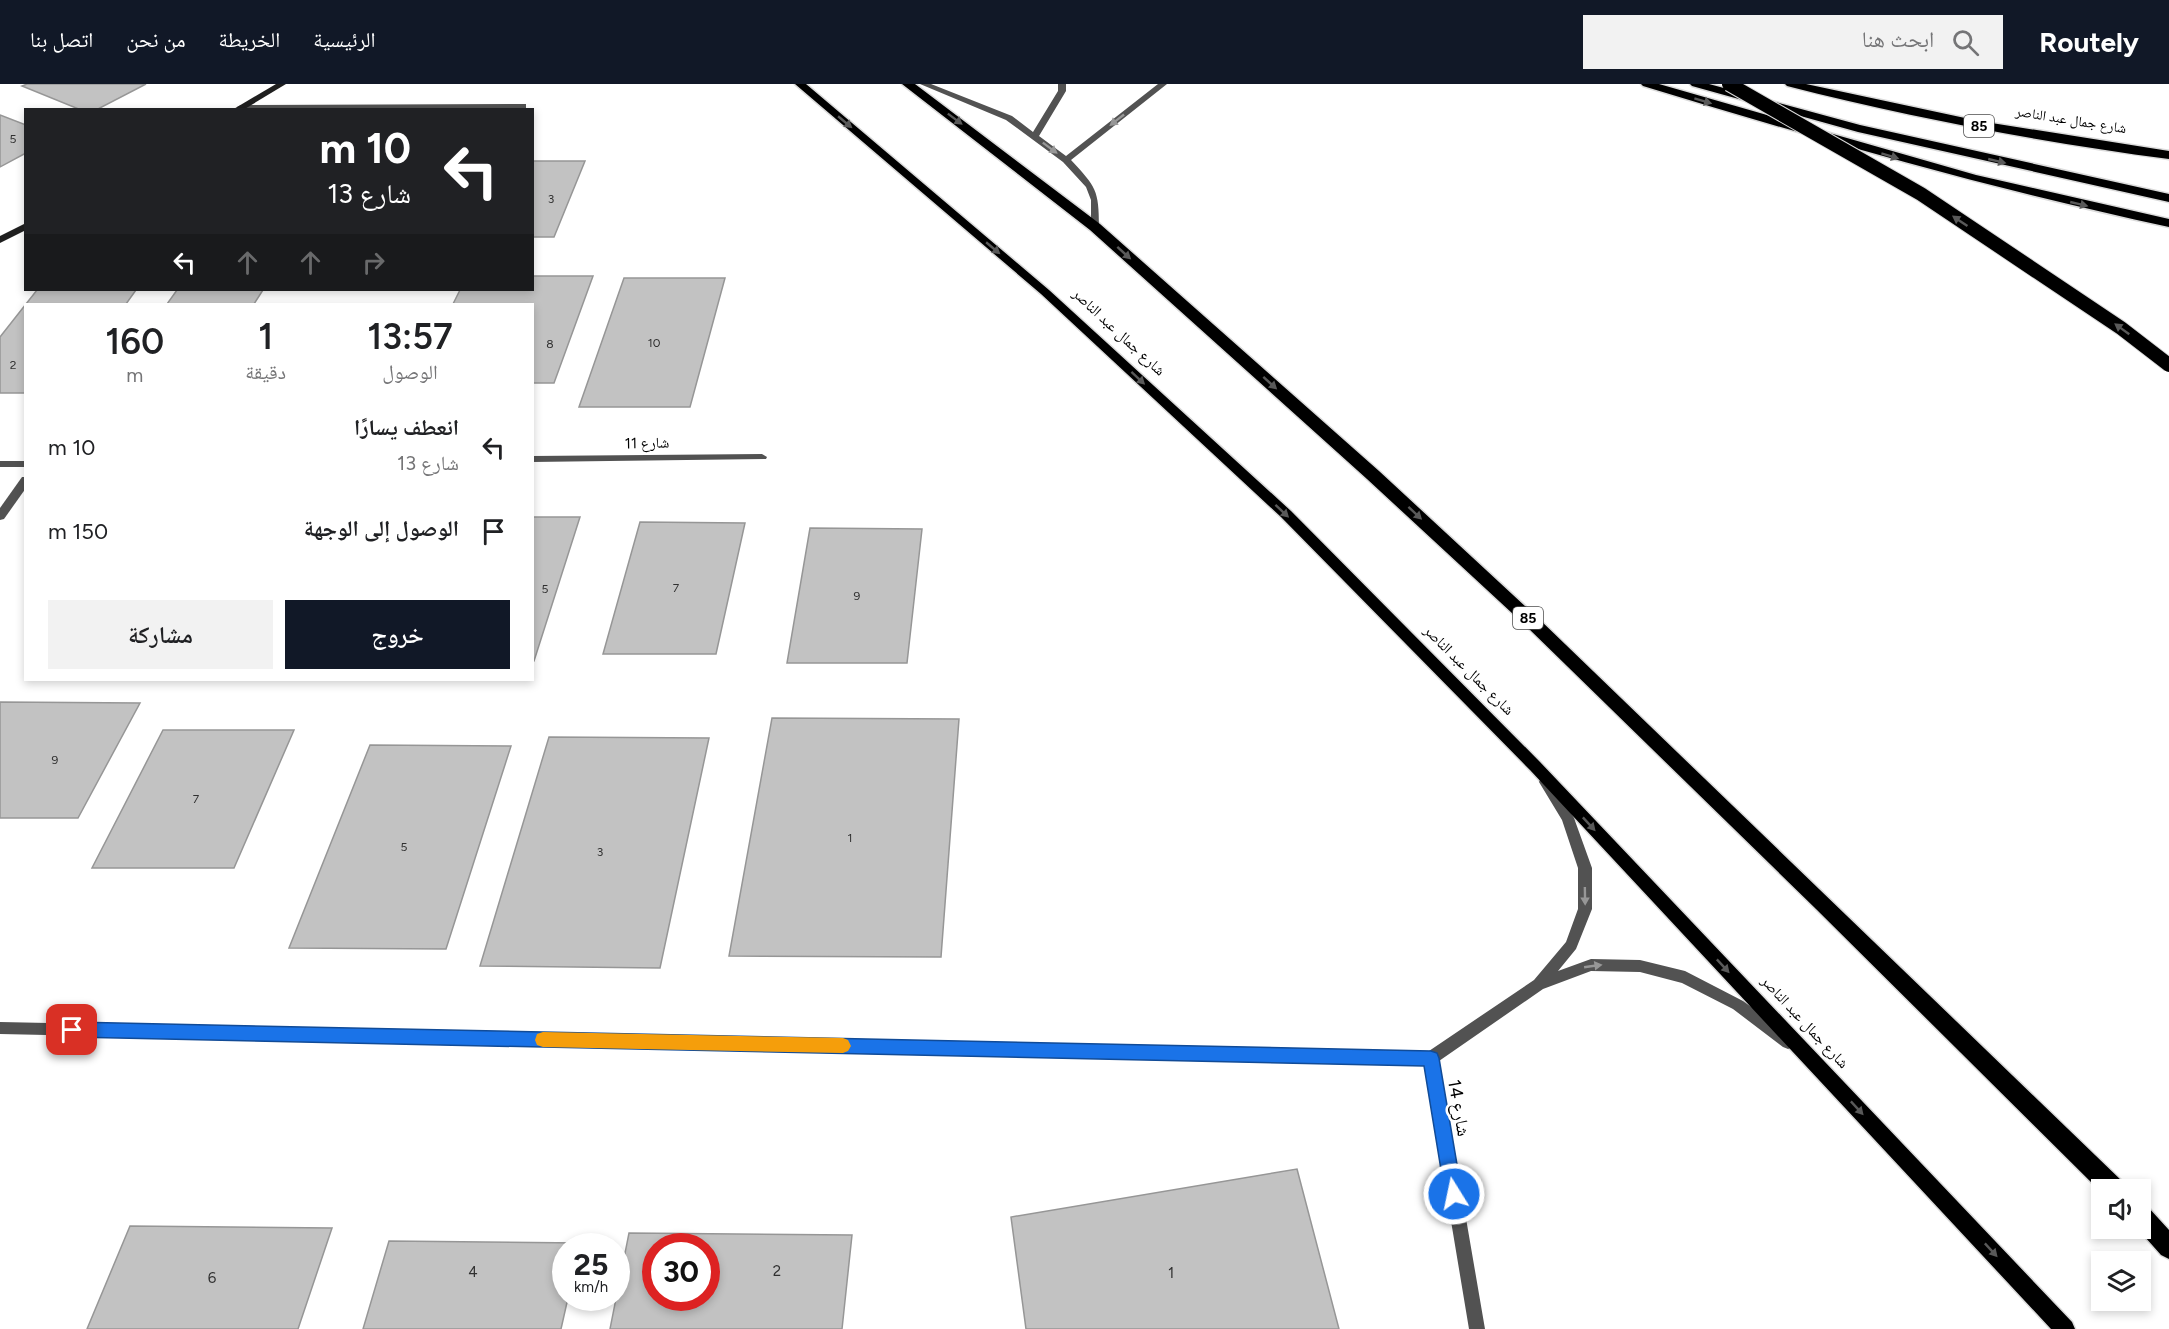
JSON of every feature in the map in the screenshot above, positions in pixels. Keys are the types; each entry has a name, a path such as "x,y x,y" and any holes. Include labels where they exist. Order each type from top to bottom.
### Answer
{"highway":[{"name":"85","path":"908,84 1095,227 1373,475 1532,622 2104,1179"},
{"path":"1647,84 1921,165 2002,186 2169,223"},
{"path":"1696,84 1858,128 2169,198"},
{"path":"1729,84 1921,194 2121,328 2169,364"},
{"name":"شارع جمال عبد الناصر","path":"1791,84 1959,122 2055,139 2169,155"},
{"path":"2151,1227 2169,1247"}],"main road":[{"name":"شارع جمال عبد الناصر","path":"800,84 1045,292 1286,514 1535,766 2065,1329"}],"street":[{"path":"238,108 282,84"},
{"path":"924,84 1009,118 1066,160 1090,186 1095,200 1095,227"},
{"path":"1034,136 1062,91 1062,84"},
{"path":"1066,160 1163,84"},
{"path":"238,108 523,106"},
{"path":"0,240 24,227"},
{"name":"شارع 11","path":"534,459 762,457"},
{"path":"0,464 24,464"},
{"path":"0,516 24,483"},
{"path":"1535,766 1568,818 1585,868 1585,909 1571,945 1538,985"},
{"path":"0,1028 1431,1058 1538,985 1591,965 1640,966 1685,977 1738,1005 1810,1059"},
{"name":"شارع 14","path":"1431,1058 1477,1329"}],"building":[{"path":"27,84 146,84 100,108 76,108 22,86"},
{"path":"0,115 24,124 24,154 0,167"},
{"path":"534,161 585,161 554,237 534,237"},
{"path":"534,276 593,276 554,383 534,383 534,303 454,303 460,291 534,291"},
{"path":"624,278 725,278 690,407 579,407"},
{"path":"36,291 135,291 127,303 27,303"},
{"path":"176,291 262,291 255,303 168,303"},
{"path":"24,307 24,393 0,393 0,337"},
{"path":"534,517 580,517 534,661"},
{"path":"640,522 745,523 716,654 603,654"},
{"path":"810,528 922,529 907,663 787,663"},
{"path":"0,702 140,703 78,818 0,818"},
{"path":"772,718 959,719 941,957 729,956"},
{"path":"163,730 294,730 234,868 92,868"},
{"path":"549,737 709,738 660,968 480,966"},
{"path":"370,745 511,746 446,949 289,948"},
{"path":"1297,1169 1339,1329 1026,1329 1011,1217"},
{"path":"130,1226 332,1228 298,1329 87,1329"},
{"path":"630,1233 642,1233 642,1311 720,1311 720,1234 852,1235 842,1329 610,1329 614,1311 630,1311"},
{"path":"389,1241 552,1243 552,1311 565,1311 561,1329 363,1329"}],"slow traffic":[{"path":"543,1040 843,1046"}],"route":[{"path":"72,1030 1431,1058 1454,1194"}]}
